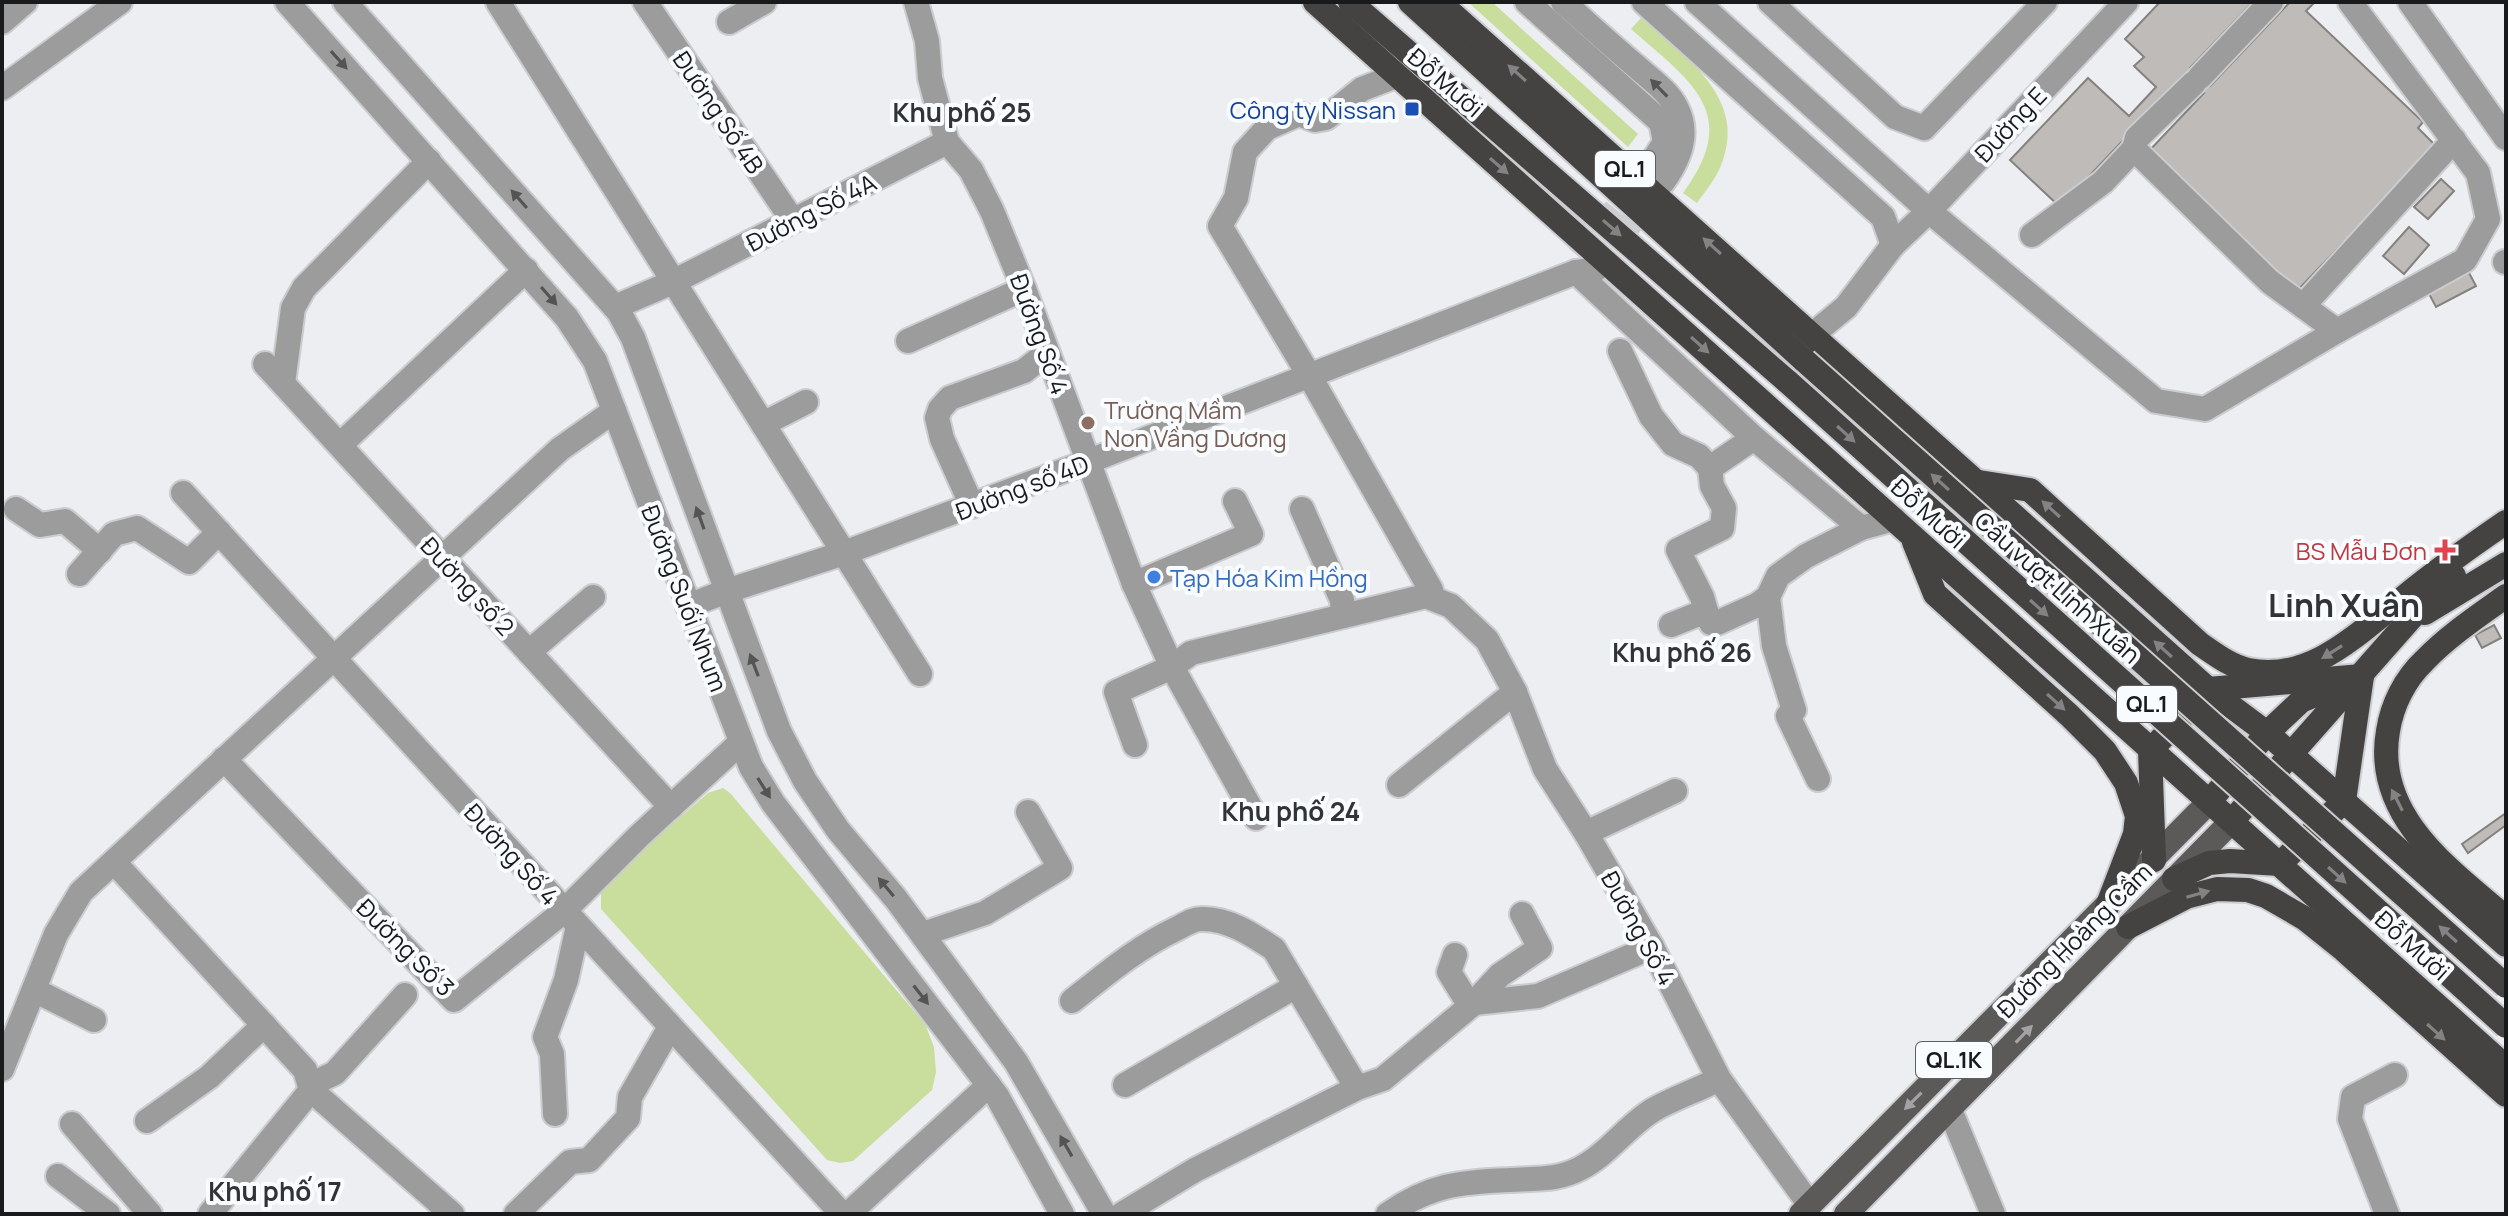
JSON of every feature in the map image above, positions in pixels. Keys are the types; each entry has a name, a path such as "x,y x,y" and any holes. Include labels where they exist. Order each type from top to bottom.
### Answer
{"highway":[{"name":"Đỗ Mười","path":"1315,2 2506,1067"},
{"name":"Đỗ Mười","path":"1350,2 1788,382"},
{"name":"Đỗ Mười","path":"1410,2 1805,361"},
{"name":"QL.1","path":"1439,2 2208,689 2267,733 2506,945"},
{"path":"1705,272 1812,335"},
{"path":"1674,281 1804,437"},
{"name":"Cầu vượt Linh Xuân","path":"1805,361 2506,986"},
{"name":"Cầu vượt Linh Xuân","path":"1788,382 2506,1026"},
{"path":"1979,482 2030,490 2200,644 2224,661 2246,670 2259,671 2295,668 2333,653 2442,567 2506,522"},
{"path":"1903,527 1935,594 2079,725 2105,751 2126,783 2137,816 2135,834 2107,907"},
{"path":"2232,821 2441,584 2506,541"},
{"path":"2412,620 2506,564"},
{"path":"2506,596 2422,662 2408,681 2391,715 2386,757 2387,779 2410,824 2437,858 2506,918"},
{"path":"2154,860 2150,751 2208,689 2362,676"},
{"path":"2210,801 2267,733 2301,701 2362,676"},
{"path":"2174,879 2209,863 2280,864 2344,801 2362,676"},
{"path":"2128,927 2186,897 2217,889 2248,890 2266,896 2304,918 2344,950 2506,1095"}],"main road":[{"name":"Đường Hoàng Cầm","path":"1806,1210 2210,801"},
{"name":"Đường Hoàng Cầm","path":"1846,1214 2232,821"}],"street":[{"path":"2,22 25,2"},
{"path":"2,88 120,2"},
{"name":"Đường Suối Nhum","path":"287,2 526,270 567,318 595,361 751,767 773,803 989,1085 1062,1214"},
{"name":"Đường Suối Nhum","path":"345,2 615,307 633,338 779,731 805,781 838,830 923,934 1025,1075 1104,1214"},
{"path":"498,2 920,674"},
{"name":"Đường Số 4B","path":"645,2 793,221"},
{"path":"729,22 764,2"},
{"name":"Đường Số 4","path":"916,2 927,41 930,78 947,142 971,170 992,211 1134,584 1172,667 1256,818"},
{"path":"1527,2 1661,122 1665,142 1657,173 1676,163 1681,147 1681,125 1676,107 1660,88 1563,2"},
{"path":"1644,2 1883,217 1893,245"},
{"path":"1697,2 1929,211 2156,401 2205,409 2465,260 2488,219 2478,173 2350,2"},
{"path":"1770,2 1895,117 1924,128 2045,2"},
{"name":"Đường E","path":"1812,335 1846,307 1893,245 1929,211 2126,2"},
{"path":"2032,235 2103,182 2134,149 2137,138 2271,2"},
{"path":"2410,2 2506,138"},
{"path":"1135,745 1116,692 1172,667 1191,653 1426,596 1431,590 1220,226 1236,198 1245,152 1267,128 1299,114 1315,120 1326,118 1362,89 1396,76"},
{"path":"2303,306 2454,140"},
{"name":"Đường Số 4A","path":"615,307 673,282 947,142"},
{"path":"2134,149 2270,282 2337,331"},
{"path":"283,383 293,308 304,288 429,161"},
{"name":"Đường số 4D","path":"688,606 972,506 1583,266 1754,438"},
{"path":"340,445 526,270"},
{"path":"908,341 1024,289"},
{"path":"1620,351 1651,416 1673,444 1699,456 1710,468 1712,486 1724,508 1722,528 1678,550 1702,597 1711,623 1757,605 1806,556 1861,528 1903,527"},
{"path":"972,506 942,439 937,418 940,409 950,398 1024,371 1047,353"},
{"name":"Đường số 2","path":"265,364 671,807"},
{"path":"763,424 806,402"},
{"path":"2,1069 10,1025 34,990 56,934 81,892 560,449 614,411"},
{"path":"1710,468 1754,438 1861,528"},
{"name":"Đường Số 4","path":"183,493 842,1214"},
{"path":"1134,584 1251,534 1235,501"},
{"path":"16,509 40,525 65,521 100,551"},
{"path":"1302,509 1342,600 1343,616"},
{"path":"79,574 114,534 137,528 189,562 219,532"},
{"path":"1773,586 1774,646 1794,709 1788,716 1818,779"},
{"name":"Đường Số 4","path":"1426,596 1451,606 1487,640 1515,692 1545,769 1652,947 1719,1079 1806,1210"},
{"path":"529,652 593,597"},
{"path":"1671,625 1706,611"},
{"path":"1399,785 1515,692"},
{"name":"Đường Số 3","path":"224,759 454,1000 571,918 671,807 740,743"},
{"path":"1586,833 1675,791"},
{"path":"923,934 985,913 1060,868 1028,812"},
{"path":"114,862 305,1070 310,1087 452,1214"},
{"path":"1122,1214 1195,1170 1357,1088 1383,1079 1472,1005 1500,975 1540,948 1522,914"},
{"path":"555,1114 552,1054 545,1037 566,980 571,918"},
{"path":"1072,1001 1127,956 1198,918 1222,921 1274,949 1357,1088"},
{"path":"1472,1005 1538,996 1652,947"},
{"path":"1455,955 1449,972 1472,1005"},
{"path":"1125,1085 1296,986"},
{"path":"34,990 94,1020"},
{"path":"210,1214 310,1087 335,1073 405,995"},
{"path":"147,1121 209,1077 264,1025"},
{"path":"516,1214 570,1162 589,1160 628,1118 630,1097 670,1027"},
{"path":"2387,1214 2350,1119 2353,1097 2395,1075"},
{"path":"1388,1214 1431,1189 1513,1179 1550,1180 1582,1168 1652,1111 1719,1079"},
{"path":"848,1214 989,1085"},
{"path":"1950,1110 1993,1214"},
{"path":"72,1124 150,1214"},
{"path":"58,1176 108,1214"}],"green space":[{"path":"1468,2 1492,2 1638,134 1628,147"},
{"path":"1641,18 1706,78 1726,116 1728,137 1723,160 1697,203 1683,193 1700,165 1708,141 1708,120 1702,100 1672,65 1631,29"},
{"path":"723,788 925,1024 934,1047 936,1072 932,1090 853,1161 840,1163 827,1160 601,909 601,886 708,793"}],"building":[{"path":"2160,2 2253,2 2190,68 2210,86 2290,2 2315,2 2306,11 2423,122 2418,128 2434,144 2420,158 2429,166 2350,250 2343,243 2295,293 2147,153 2204,93 2185,75 2060,207 2010,160 2088,78 2129,116 2156,87 2134,66 2144,57 2125,39"},
{"path":"2441,179 2454,191 2428,219 2414,207"},
{"path":"2409,227 2429,245 2404,274 2383,256"},
{"path":"2467,269 2476,286 2436,307 2427,290"},
{"path":"2494,625 2501,638 2482,648 2475,635"},
{"path":"2506,813 2506,825 2468,853 2462,844"}],"tunnel":[{"path":"1578,256 1637,182"},
{"path":"1596,269 1653,195"}],"place":[{"name":"Công ty Nissan","path":"1412,109"},
{"name":"Trường Mầm Non Vầng Dương","path":"1088,423"},
{"name":"BS Mẫu Đơn","path":"2445,550"},
{"name":"Tạp Hóa Kim Hồng","path":"1154,577"}],"district":[{"name":"Khu phố 25","path":"962,112"},
{"name":"Linh Xuân","path":"2344,605"},
{"name":"Khu phố 26","path":"1682,652"},
{"name":"Khu phố 24","path":"1291,811"},
{"name":"Khu phố 17","path":"275,1191"}]}
